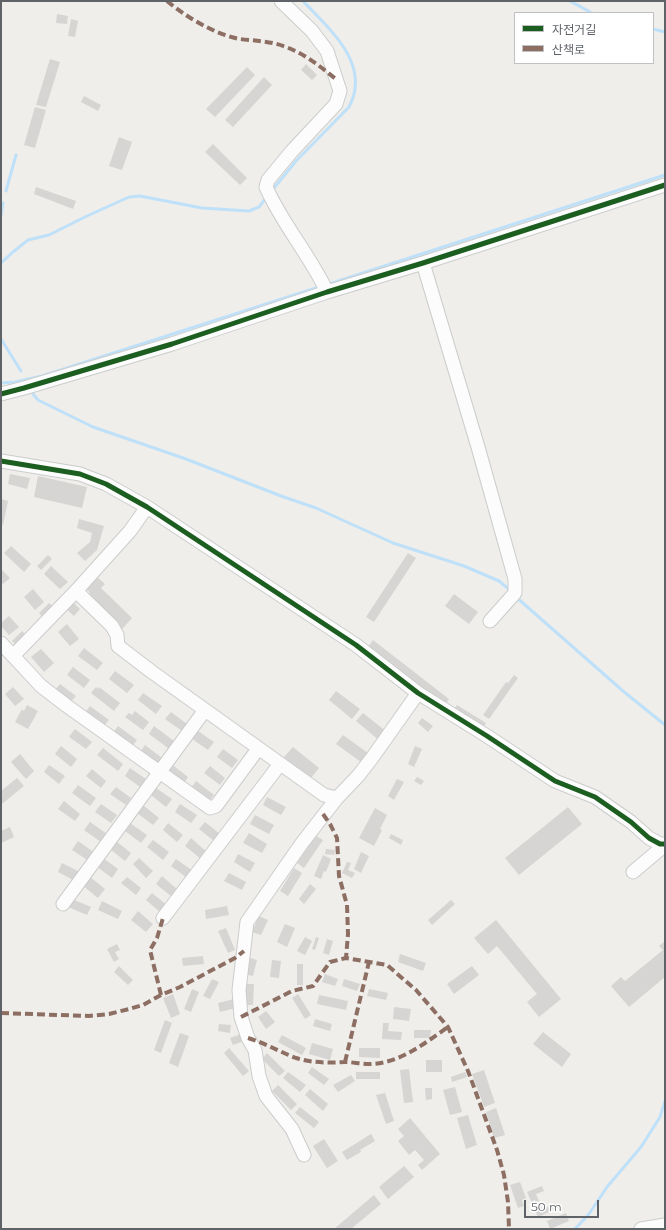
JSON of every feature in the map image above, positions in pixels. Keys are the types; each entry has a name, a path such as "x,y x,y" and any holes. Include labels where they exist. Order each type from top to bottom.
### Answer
{"street":[{"path":"281,1 312,30 327,51 340,91 336,104 292,151 268,180 266,187 277,208 318,272 327,292"},
{"path":"1,394 172,344 327,292 424,263 665,185"},
{"path":"424,263 515,579 515,593 490,621"},
{"path":"1,461 80,474 106,484 147,507 356,645 418,693 555,781 595,797 631,822 649,838 660,844 665,844"},
{"path":"13,656 76,591 130,531 147,507"},
{"path":"76,591 112,626 117,635 118,646 258,749 324,795 337,798"},
{"path":"1,643 41,686 56,698 210,808 216,806 258,749"},
{"path":"304,1155 292,1129 266,1096 259,1076 255,1050 248,1038 241,1017 239,990 240,974 247,922 302,843 337,798 358,776 372,758 418,693"},
{"path":"63,904 205,710"},
{"path":"163,918 280,764"},
{"path":"633,872 665,844"},
{"path":"641,1229 665,1225"}],"building":[{"path":"57,14 68,16 67,24 56,23"},
{"path":"71,19 78,21 75,37 68,36"},
{"path":"50,59 60,62 46,107 36,105"},
{"path":"306,64 317,75 312,80 301,70"},
{"path":"247,67 255,75 215,117 206,109"},
{"path":"264,77 272,85 233,127 225,120"},
{"path":"84,96 101,105 98,111 81,102"},
{"path":"35,107 46,110 35,148 24,145"},
{"path":"119,137 132,142 122,170 109,166"},
{"path":"213,144 247,178 240,185 205,152"},
{"path":"36,187 76,201 73,209 34,194"},
{"path":"10,474 30,478 27,489 8,484"},
{"path":"38,476 87,487 82,508 34,497"},
{"path":"1,499 8,501 3,525 1,524"},
{"path":"79,519 104,526 97,550 85,561 77,553 90,542 92,533 77,528"},
{"path":"11,546 31,564 24,572 4,553"},
{"path":"408,553 416,558 374,622 366,617"},
{"path":"48,555 52,559 41,570 37,566"},
{"path":"51,566 68,582 60,589 44,574"},
{"path":"1,569 10,578 3,584 1,582"},
{"path":"95,575 105,584 101,588 132,618 122,629 88,595 90,593 84,586"},
{"path":"33,589 44,602 35,610 24,597"},
{"path":"454,594 478,612 469,624 445,606"},
{"path":"71,600 80,609 74,616 64,607"},
{"path":"49,603 54,607 43,618 39,613"},
{"path":"9,616 19,627 9,635 1,626 1,623"},
{"path":"67,624 79,639 70,646 58,632"},
{"path":"22,631 26,635 16,645 12,641"},
{"path":"373,640 449,699 444,707 367,648"},
{"path":"84,648 103,663 97,670 78,656"},
{"path":"41,649 54,663 44,672 31,657"},
{"path":"73,667 90,680 84,688 67,675"},
{"path":"115,671 134,685 127,693 109,679"},
{"path":"514,675 518,678 489,719 483,715 506,682 508,683"},
{"path":"60,684 76,696 69,704 54,691"},
{"path":"13,687 24,699 15,706 5,694"},
{"path":"96,687 98,689 99,687 120,703 114,711 91,693"},
{"path":"336,691 360,709 352,719 329,700"},
{"path":"143,693 162,706 156,714 138,700"},
{"path":"27,705 38,711 28,729 15,722 22,709 24,711"},
{"path":"457,705 486,723 482,730 452,713"},
{"path":"90,706 109,720 102,728 84,714"},
{"path":"135,711 149,722 143,730 125,717 129,713 132,715"},
{"path":"171,712 187,724 182,731 165,719"},
{"path":"363,713 387,732 380,741 356,721"},
{"path":"422,718 433,726 428,732 418,723"},
{"path":"118,726 137,740 131,748 112,734"},
{"path":"154,726 174,741 168,748 149,734"},
{"path":"75,729 92,742 86,749 69,737"},
{"path":"198,731 214,742 208,750 192,739"},
{"path":"343,735 368,753 361,762 336,744"},
{"path":"145,745 162,758 156,766 139,754"},
{"path":"61,746 77,759 71,767 55,754"},
{"path":"415,746 422,749 414,767 408,764"},
{"path":"293,747 319,768 310,779 284,757"},
{"path":"103,748 123,764 118,771 97,755"},
{"path":"223,749 238,760 232,768 217,757"},
{"path":"20,754 34,771 26,779 11,762"},
{"path":"170,763 188,777 183,785 164,771"},
{"path":"49,765 65,776 59,784 44,772"},
{"path":"210,766 225,778 220,785 204,773"},
{"path":"130,768 146,779 140,787 125,776"},
{"path":"92,769 106,781 101,788 86,776"},
{"path":"417,777 424,781 421,785 414,781"},
{"path":"17,778 24,786 2,804 1,791"},
{"path":"397,779 404,782 394,800 388,796"},
{"path":"196,781 214,795 208,802 190,789"},
{"path":"78,785 96,798 90,806 72,793"},
{"path":"116,787 131,798 126,805 110,794"},
{"path":"156,788 172,799 166,807 151,795"},
{"path":"267,797 286,807 281,815 263,805"},
{"path":"64,801 80,814 75,821 58,809"},
{"path":"101,804 117,815 111,823 95,812"},
{"path":"180,804 197,815 191,823 175,812"},
{"path":"143,805 159,818 153,825 137,813"},
{"path":"568,807 582,824 519,875 505,858"},
{"path":"375,808 387,815 374,846 359,838"},
{"path":"255,815 274,825 269,834 250,824"},
{"path":"90,822 107,834 101,842 84,830"},
{"path":"205,822 220,834 214,841 199,829"},
{"path":"130,823 147,835 141,843 125,831"},
{"path":"168,823 183,835 177,842 163,830"},
{"path":"10,827 14,837 1,843 1,831"},
{"path":"249,833 267,844 262,853 243,843"},
{"path":"391,834 403,840 401,845 389,838"},
{"path":"316,836 323,840 304,868 297,863"},
{"path":"191,838 207,852 201,859 185,846"},
{"path":"153,840 169,852 163,860 147,847"},
{"path":"78,841 95,853 89,861 72,850"},
{"path":"116,841 131,853 125,861 110,849"},
{"path":"326,849 335,850 334,855 325,854"},
{"path":"361,852 369,856 361,873 354,869"},
{"path":"238,854 255,863 250,872 234,862"},
{"path":"323,855 331,859 326,872 324,871 321,879 314,876"},
{"path":"103,858 118,869 112,878 96,866"},
{"path":"139,858 153,871 146,878 133,864"},
{"path":"176,859 193,871 187,878 171,866"},
{"path":"347,862 351,863 348,870 355,873 352,878 342,873"},
{"path":"62,863 80,872 75,881 58,872"},
{"path":"294,868 302,873 288,896 280,891"},
{"path":"229,873 246,882 242,890 224,881"},
{"path":"89,876 105,889 98,898 82,885"},
{"path":"162,876 178,890 172,897 156,884"},
{"path":"127,877 141,888 136,895 121,883"},
{"path":"310,884 316,889 304,904 299,899"},
{"path":"152,893 167,905 161,913 146,900"},
{"path":"72,899 91,907 87,915 68,907"},
{"path":"451,900 455,904 432,925 428,920"},
{"path":"102,901 122,911 118,919 98,910"},
{"path":"227,906 229,915 206,919 205,910"},
{"path":"138,911 153,924 146,932 131,920"},
{"path":"259,916 268,920 261,935 252,932"},
{"path":"496,920 561,999 539,1017 527,1002 537,994 497,946 488,954 474,938"},
{"path":"285,924 295,928 287,947 277,942"},
{"path":"226,928 235,950 228,953 218,931"},
{"path":"305,937 312,941 305,955 297,951"},
{"path":"316,937 319,938 315,950 312,949"},
{"path":"327,939 333,941 329,955 323,953"},
{"path":"665,941 665,977 629,1007 611,986 621,977 625,981 663,950 659,946"},
{"path":"117,944 120,950 115,952 119,959 114,962 107,949"},
{"path":"400,954 426,963 423,971 398,962"},
{"path":"203,956 204,964 183,966 182,958"},
{"path":"247,957 257,960 253,976 243,974"},
{"path":"272,960 281,961 279,978 270,977"},
{"path":"297,964 303,964 303,985 297,985"},
{"path":"119,966 133,980 128,985 114,972"},
{"path":"472,966 479,975 454,994 447,984"},
{"path":"325,974 338,979 335,986 322,982"},
{"path":"212,979 219,982 210,999 203,996"},
{"path":"344,979 360,984 357,991 342,986"},
{"path":"244,984 254,984 253,1005 244,1005"},
{"path":"192,989 199,992 191,1012 184,1009"},
{"path":"369,989 388,993 386,1000 367,996"},
{"path":"173,994 180,1014 171,1018 163,998"},
{"path":"298,994 311,1015 305,1019 292,998"},
{"path":"319,995 348,1001 346,1010 317,1004"},
{"path":"234,999 236,1008 220,1012 218,1003"},
{"path":"394,1007 411,1009 409,1021 393,1019"},
{"path":"266,1011 275,1022 266,1029 258,1017"},
{"path":"315,1019 332,1024 330,1031 313,1026"},
{"path":"165,1020 172,1023 161,1053 154,1050"},
{"path":"383,1023 389,1023 388,1031 402,1032 401,1040 382,1039"},
{"path":"219,1024 231,1025 230,1033 218,1031"},
{"path":"414,1030 431,1030 430,1038 414,1038"},
{"path":"543,1032 571,1054 562,1067 533,1044"},
{"path":"180,1033 189,1036 178,1067 169,1063"},
{"path":"241,1034 244,1041 233,1045 230,1038"},
{"path":"282,1035 306,1048 302,1055 278,1042"},
{"path":"312,1043 333,1049 330,1060 309,1054"},
{"path":"229,1048 249,1071 243,1076 224,1053"},
{"path":"359,1048 380,1048 380,1058 359,1057"},
{"path":"267,1053 285,1071 279,1076 262,1059"},
{"path":"426,1060 442,1060 442,1072 426,1072"},
{"path":"312,1067 329,1079 324,1085 308,1073"},
{"path":"409,1069 413,1102 404,1103 400,1070"},
{"path":"484,1070 495,1103 484,1107 472,1074"},
{"path":"288,1072 306,1085 300,1092 283,1078"},
{"path":"356,1072 380,1072 380,1079 356,1079"},
{"path":"465,1072 467,1077 452,1082 451,1077"},
{"path":"351,1075 355,1081 338,1092 333,1085"},
{"path":"278,1085 297,1104 291,1110 272,1091"},
{"path":"455,1087 462,1112 450,1115 443,1090"},
{"path":"425,1088 432,1088 432,1099 426,1100"},
{"path":"310,1089 328,1104 323,1111 305,1095"},
{"path":"385,1093 394,1121 386,1124 376,1095"},
{"path":"300,1107 319,1122 314,1128 295,1113"},
{"path":"496,1108 505,1135 494,1138 486,1112"},
{"path":"468,1115 477,1145 466,1149 457,1118"},
{"path":"410,1118 440,1154 422,1170 418,1165 424,1160 415,1150 409,1155 398,1141 404,1136 398,1129"},
{"path":"371,1134 375,1141 360,1150 361,1152 347,1160 342,1152"},
{"path":"324,1139 338,1161 327,1168 313,1146"},
{"path":"404,1166 414,1177 388,1199 379,1187"},
{"path":"520,1182 526,1198 522,1200 524,1206 518,1208 510,1185"},
{"path":"542,1186 544,1191 536,1194 542,1209 556,1203 558,1208 538,1217 527,1192"},
{"path":"374,1195 381,1204 351,1229 334,1229"},
{"path":"566,1213 569,1221 550,1229 547,1221"}],"waterway":[{"path":"274,188 296,161 349,107 355,91 355,76 351,62 344,48 324,23 303,1"},
{"path":"570,1 590,12"},
{"path":"654,29 665,32"},
{"path":"6,191 16,155"},
{"path":"329,284 665,175"},
{"path":"1,263 28,240 49,235 129,197 140,196 202,208 249,211 259,207 266,198"},
{"path":"1,216 3,203"},
{"path":"1,383 15,382 42,376 319,287"},
{"path":"1,339 21,371"},
{"path":"33,394 38,400 93,427 186,459 316,508 393,543 464,566 499,581 511,591"},
{"path":"516,597 623,691 665,725"},
{"path":"575,1229 589,1214 607,1187 641,1147 660,1117 665,1101"}],"marked path":[{"path":"167,1 192,19 221,34 240,39 280,45 300,53 313,61 337,80"},
{"path":"323,814 337,838 339,876 347,905 348,934 346,958 387,965 416,990 448,1027 468,1071 497,1150 504,1175 508,1202 509,1229"},
{"path":"161,995 150,950 157,938 163,918"},
{"path":"1,1013 89,1016 109,1014 129,1009 143,1005 180,987 235,958 244,951"},
{"path":"241,1017 292,991 313,986 330,962 346,958"},
{"path":"345,1062 369,962"},
{"path":"248,1038 302,1060 369,1064 380,1063 401,1057 421,1046 448,1027"}],"cycle path":[{"path":"1,394 172,344 327,292 423,263 665,185"},
{"path":"1,461 80,474 106,484 147,507 356,645 418,693 555,781 595,797 631,822 649,838 660,844 665,844"}]}
